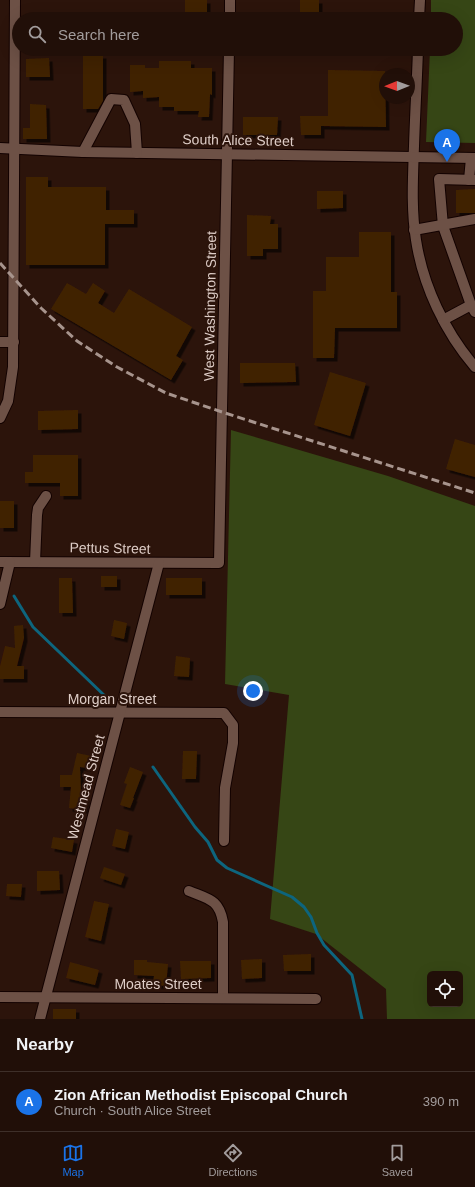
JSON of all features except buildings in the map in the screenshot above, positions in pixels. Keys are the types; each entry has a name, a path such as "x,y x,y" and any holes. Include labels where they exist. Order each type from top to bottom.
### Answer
{"street":[{"path":"15,0 15,12"},
{"path":"230,0 230,12"},
{"path":"419,12 420,0"},
{"path":"0,418 8,401 11,386 14,342 15,56"},
{"name":"West Washington Street","path":"219,563 229,56"},
{"path":"418,56 413,192 414,230 421,264 436,306 457,343 475,367"},
{"path":"83,152 111,100 124,100 135,124 137,153"},
{"name":"South Alice Street","path":"0,148 83,152 473,158"},
{"path":"443,320 473,308 443,226 439,179 472,180 473,158"},
{"path":"414,230 443,226 475,219"},
{"path":"0,342 14,342"},
{"path":"35,562 38,508 46,496"},
{"path":"0,604 5,562"},
{"name":"Pettus Street","path":"5,562 219,563"},
{"name":"Westmead Street","path":"40,1019 159,563"},
{"name":"Morgan Street","path":"0,712 224,713 233,725 233,743 225,788 224,841"},
{"path":"189,891 212,900 221,912 223,922 223,998"},
{"name":"Moates Street","path":"0,997 316,999"}],"green space":[{"path":"431,0 475,0 475,143 426,142 430,56 463,56 463,12 431,12"},
{"path":"231,430 388,476 475,506 475,1019 387,1019 386,989 316,934 270,919 289,695 225,684"}],"waterway":[{"path":"14,596 33,627 106,697"},
{"path":"153,767 195,827 208,842 217,860 227,868 292,897 304,907 311,917 317,933 324,945 352,975 362,1019"}],"railway":[{"path":"0,263 41,308 77,341 117,367 166,393 475,493"}],"place":[{"name":"Zion African Methodist Episcopal Church","path":"447,162"}]}
